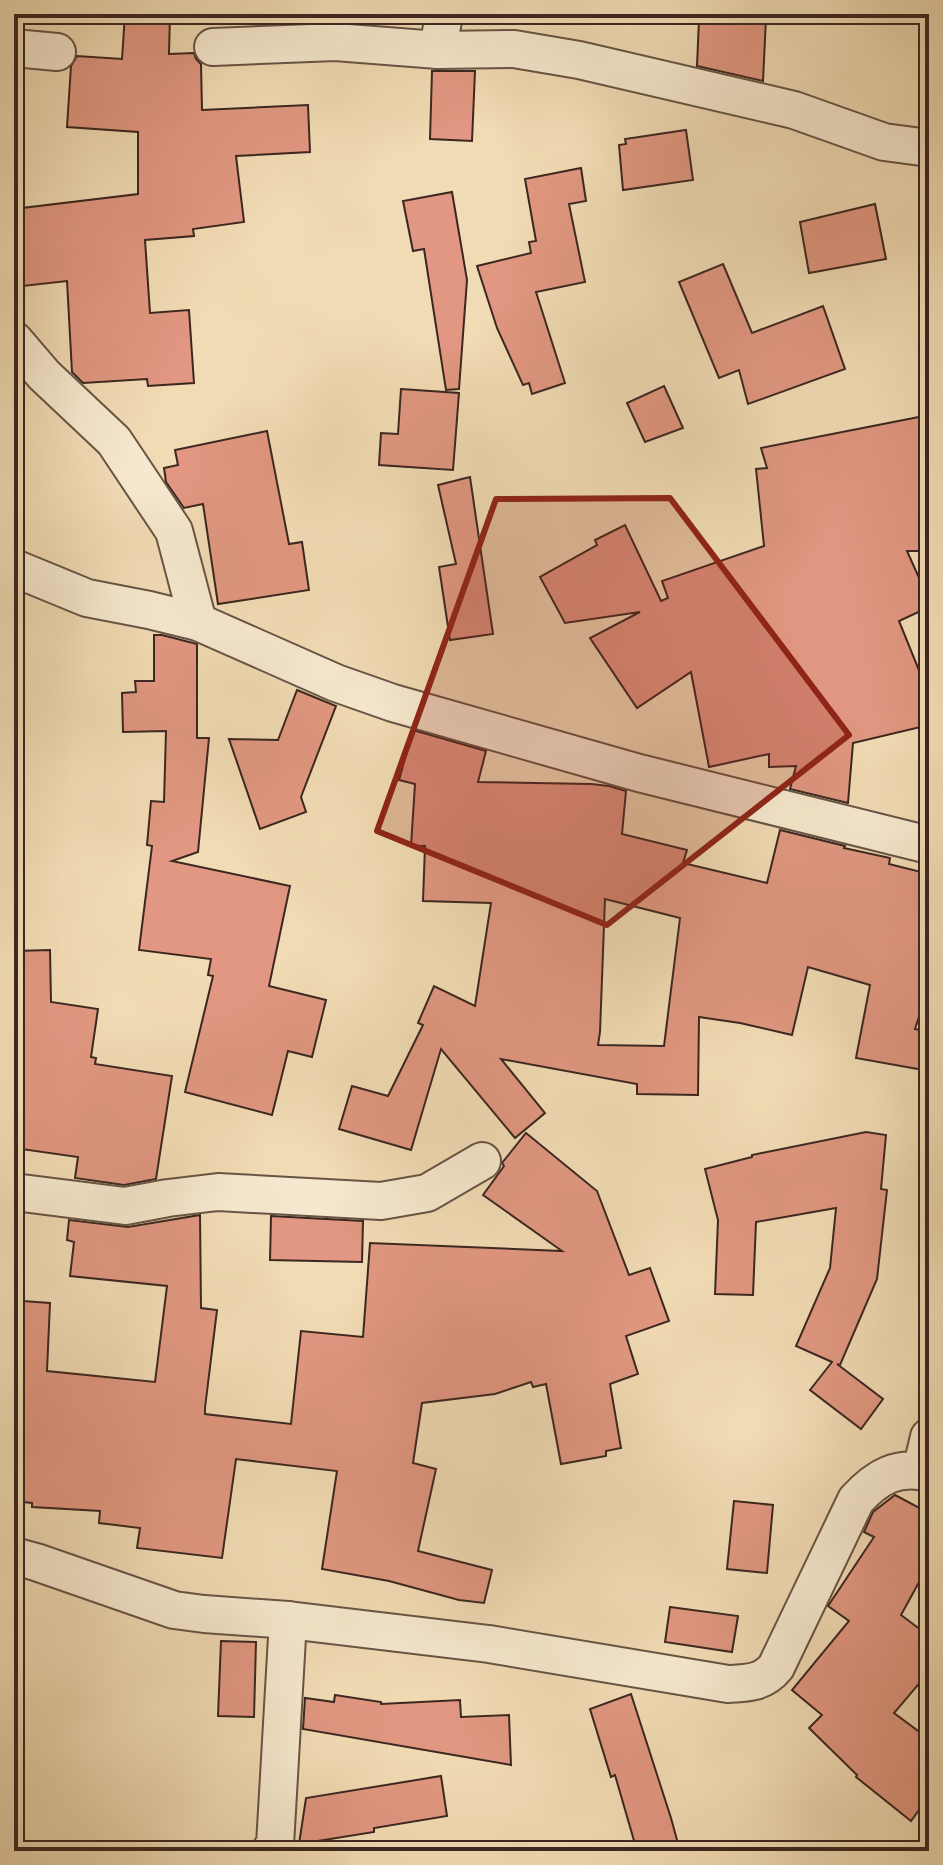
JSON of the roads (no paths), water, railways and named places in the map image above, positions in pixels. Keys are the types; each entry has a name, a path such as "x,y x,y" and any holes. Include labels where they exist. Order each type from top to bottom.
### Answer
{"street":[{"path":"438,50 444,14"},
{"path":"213,47 335,42 438,50 514,49 579,60 794,110 884,142 929,148"},
{"path":"14,48 57,52"},
{"path":"14,340 44,375 114,441 174,531 198,622"},
{"path":"14,568 87,598 198,622 336,683 393,703 639,773 929,845"},
{"path":"14,1192 125,1206 218,1192 381,1201 427,1193 482,1161"},
{"path":"14,1556 174,1610 489,1644 728,1684 745,1684 769,1676 776,1667 856,1500 873,1482 926,1460"},
{"path":"270,1851 275,1845 288,1620"}]}
